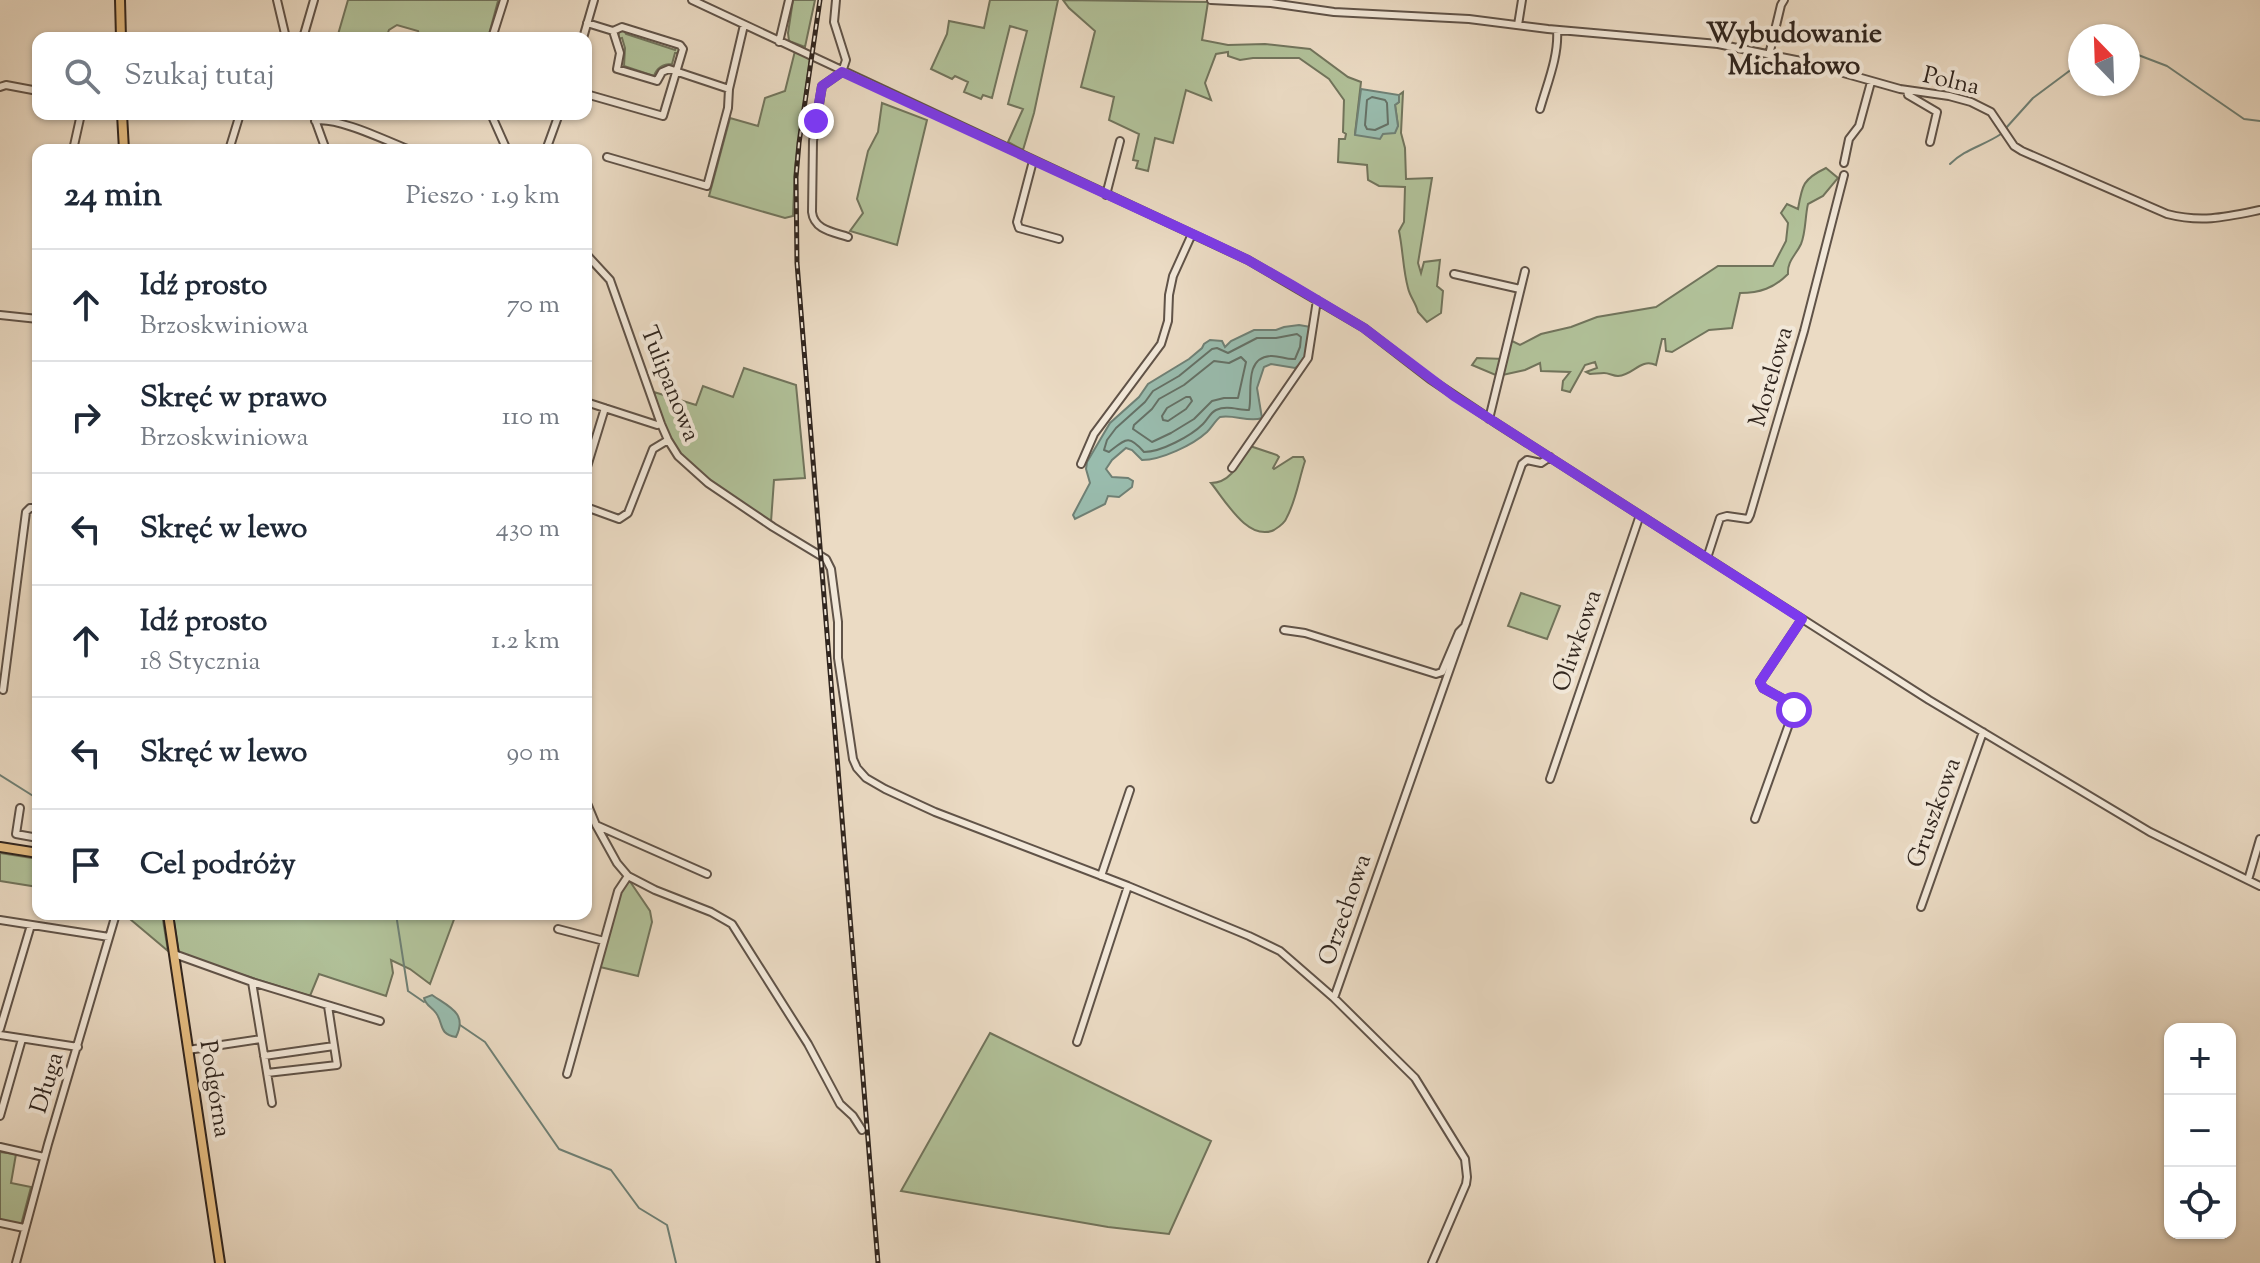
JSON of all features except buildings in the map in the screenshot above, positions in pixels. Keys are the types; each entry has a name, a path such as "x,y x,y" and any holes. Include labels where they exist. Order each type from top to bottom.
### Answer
{"main road":[{"path":"120,0 121,32"},
{"path":"122,120 124,144"},
{"path":"0,847 32,852"},
{"name":"Podgórna","path":"168,920 220,1263"}],"street":[{"path":"277,0 285,32"},
{"path":"304,32 314,0"},
{"path":"494,32 504,0"},
{"path":"585,32 594,0"},
{"path":"692,0 1248,260 1374,335 1430,379 1489,419 1983,732 2150,832 2260,886"},
{"path":"779,42 789,0"},
{"path":"836,0 834,22 846,57 842,72 822,86 813,141 812,212 813,220 819,227 848,237"},
{"name":"Polna","path":"1211,0 1269,2 1334,12 1469,19 1557,30 1702,41 1801,61 1871,82 1949,96 1984,107 1996,117 2014,146 2022,151 2167,214 2211,220 2260,210"},
{"path":"1518,25 1522,0"},
{"path":"1769,55 1784,0"},
{"path":"587,23 613,31 622,27 680,45 683,49 663,116 592,96"},
{"path":"607,157 707,186 728,108 729,89 744,25"},
{"path":"1540,109 1555,55 1557,30"},
{"path":"613,31 620,53 617,69 657,81 665,70 676,71 729,89"},
{"path":"1844,163 1849,139 1859,126 1871,82"},
{"path":"0,87 6,85 32,90"},
{"path":"1907,90 1908,95 1937,112 1930,142"},
{"path":"74,144 80,120"},
{"path":"231,144 238,120"},
{"path":"315,120 324,144"},
{"path":"326,120 393,144"},
{"path":"494,120 504,144"},
{"path":"548,144 557,120"},
{"path":"1106,195 1120,141"},
{"path":"1033,161 1017,222 1019,228 1059,239"},
{"name":"Morelowa","path":"1707,558 1720,518 1748,519 1750,515 1804,331 1844,175"},
{"path":"1081,464 1094,434 1161,344 1168,321 1173,276 1192,234"},
{"name":"Tulipanowa","path":"592,260 610,280 661,424 678,456 708,483 826,559 831,569 838,622 838,658 853,759 866,778"},
{"path":"1489,419 1525,271"},
{"path":"1454,274 1520,289"},
{"path":"1232,468 1308,358 1317,300"},
{"path":"0,315 32,318"},
{"path":"592,404 661,424"},
{"path":"592,450 605,408"},
{"path":"592,509 619,519 628,513 653,449 668,440"},
{"name":"Orzechowa","path":"866,778 935,812 1249,936 1280,951 1334,998 1522,464 1527,460 1541,463 1550,457"},
{"path":"3,690 26,512 32,508"},
{"name":"Oliwkowa","path":"1550,779 1640,515"},
{"path":"1755,819 1794,710 1792,704 1763,688 1760,682 1802,619"},
{"path":"1284,630 1305,633 1440,674 1459,632 1466,626"},
{"name":"Gruszkowa","path":"1921,907 1983,732"},
{"path":"1101,876 1130,790"},
{"path":"20,808 16,834 32,837"},
{"path":"592,815 617,863 628,876 732,924 808,1044 840,1104 862,1130"},
{"path":"596,825 707,874"},
{"path":"2248,880 2260,839"},
{"path":"567,1074 618,891 628,876"},
{"path":"1077,1042 1128,886"},
{"path":"2,920 109,937"},
{"name":"Długa","path":"16,1263 114,920"},
{"path":"0,1029 31,925"},
{"path":"558,929 604,941"},
{"path":"174,956 380,1021"},
{"path":"252,982 272,1103"},
{"path":"1334,998 1415,1078 1465,1159 1466,1184 1432,1263"},
{"path":"267,1073 337,1065 328,1006"},
{"path":"0,1035 78,1047"},
{"path":"0,1116 22,1039"},
{"path":"188,1050 261,1039"},
{"path":"264,1056 334,1046"},
{"path":"0,1147 44,1157"},
{"path":"0,1223 24,1228"}],"shaded area":[{"path":"348,0 498,1 490,32 418,32 397,25 388,32 339,32"},
{"path":"793,0 815,0 805,47 789,41"},
{"path":"990,0 1058,0 1023,150 1008,142 1023,109 1008,104 1027,31 1010,26 992,98 983,95 981,99 964,92 968,82 955,76 952,79 931,69 947,34 949,21 984,28"},
{"path":"1063,0 1208,2 1202,40 1228,45 1265,44 1310,49 1348,77 1361,82 1355,134 1383,134 1398,126 1395,105 1403,92 1401,133 1406,179 1432,178 1418,263 1421,273 1424,262 1440,260 1437,286 1443,291 1441,313 1427,322 1418,312 1409,291 1399,231 1404,222 1405,187 1379,186 1368,180 1367,165 1338,162 1339,139 1345,139 1346,134 1343,132 1344,100 1329,79 1299,58 1240,60 1228,56 1228,52 1216,54 1205,83 1211,100 1186,90 1173,143 1155,138 1148,171 1136,168 1138,161 1133,160 1139,134 1109,120 1114,97 1081,87 1095,31"},
{"path":"624,30 626,34 675,50 676,46 680,49 679,53 675,53 672,64 661,67 654,76 624,66 625,48 622,38 618,39 619,32"},
{"path":"795,51 810,59 795,167 793,216 785,218 709,196 730,118 758,126 765,98 785,91"},
{"path":"882,103 927,120 897,245 850,231 863,213 857,199 868,151 878,132"},
{"path":"1826,168 1838,178 1823,196 1808,204 1803,239 1790,262 1788,274 1766,289 1740,293 1732,328 1709,330 1672,352 1666,351 1665,339 1662,339 1656,365 1641,365 1624,375 1590,374 1586,372 1597,368 1595,362 1585,365 1570,392 1562,390 1563,381 1570,372 1541,371 1540,363 1498,376 1472,365 1477,358 1505,359 1510,340 1520,345 1541,334 1597,317 1656,307 1718,266 1773,266 1786,241 1788,223 1781,213 1787,204 1798,209 1805,184"},
{"path":"744,368 796,385 805,478 774,480 771,522 716,486 679,453 664,429 654,392 696,405 703,386 733,397"},
{"path":"1250,446 1277,455 1274,469 1293,457 1303,457 1305,461 1290,510 1285,521 1274,530 1264,532 1246,525 1211,483 1229,476"},
{"path":"1521,593 1560,606 1547,639 1508,626"},
{"path":"0,853 32,858 32,886 0,881"},
{"path":"629,880 650,911 652,922 638,976 600,967 621,889"},
{"path":"131,920 163,920 168,951"},
{"path":"174,920 454,920 430,984 391,960 393,973 386,996 319,974 310,996 179,955"},
{"path":"990,1033 1211,1141 1169,1234 1108,1227 901,1191"},
{"path":"0,1152 16,1154 11,1183 31,1187 21,1225 0,1221"}],"water":[{"path":"1361,89 1399,95 1399,102 1395,105 1398,126 1395,133 1383,134 1380,139 1355,135"},
{"path":"1299,325 1311,327 1300,365 1295,368 1271,364 1264,367 1257,388 1262,418 1220,417 1194,442 1158,457 1142,460 1126,448 1106,469 1112,477 1133,481 1132,487 1119,497 1108,496 1105,504 1075,519 1073,515 1090,483 1087,462 1110,423 1139,397 1148,384 1189,359 1210,340 1222,341 1225,347 1254,330 1276,330"},
{"path":"432,995 458,1016 460,1022 456,1037 446,1034 436,1013 426,1003 424,998"}],"waterway":[{"path":"2140,56 2167,66 2244,119 2260,121"},
{"path":"2006,128 2033,98 2068,72"},
{"path":"1950,164 2001,134"},
{"path":"0,775 32,795"},
{"path":"397,920 408,991 424,1002"},
{"path":"460,1025 485,1042 559,1149 611,1170 639,1208 667,1225 676,1263"}],"railway":[{"path":"820,0 796,177 797,263 878,1263"}],"district":[{"name":"Wybudowanie Michałowo","path":"1794,51"}],"route":[{"path":"816,121 822,86 842,72 1248,260 1364,328 1454,396 1802,619 1760,682 1763,688 1792,704 1794,710"}]}
